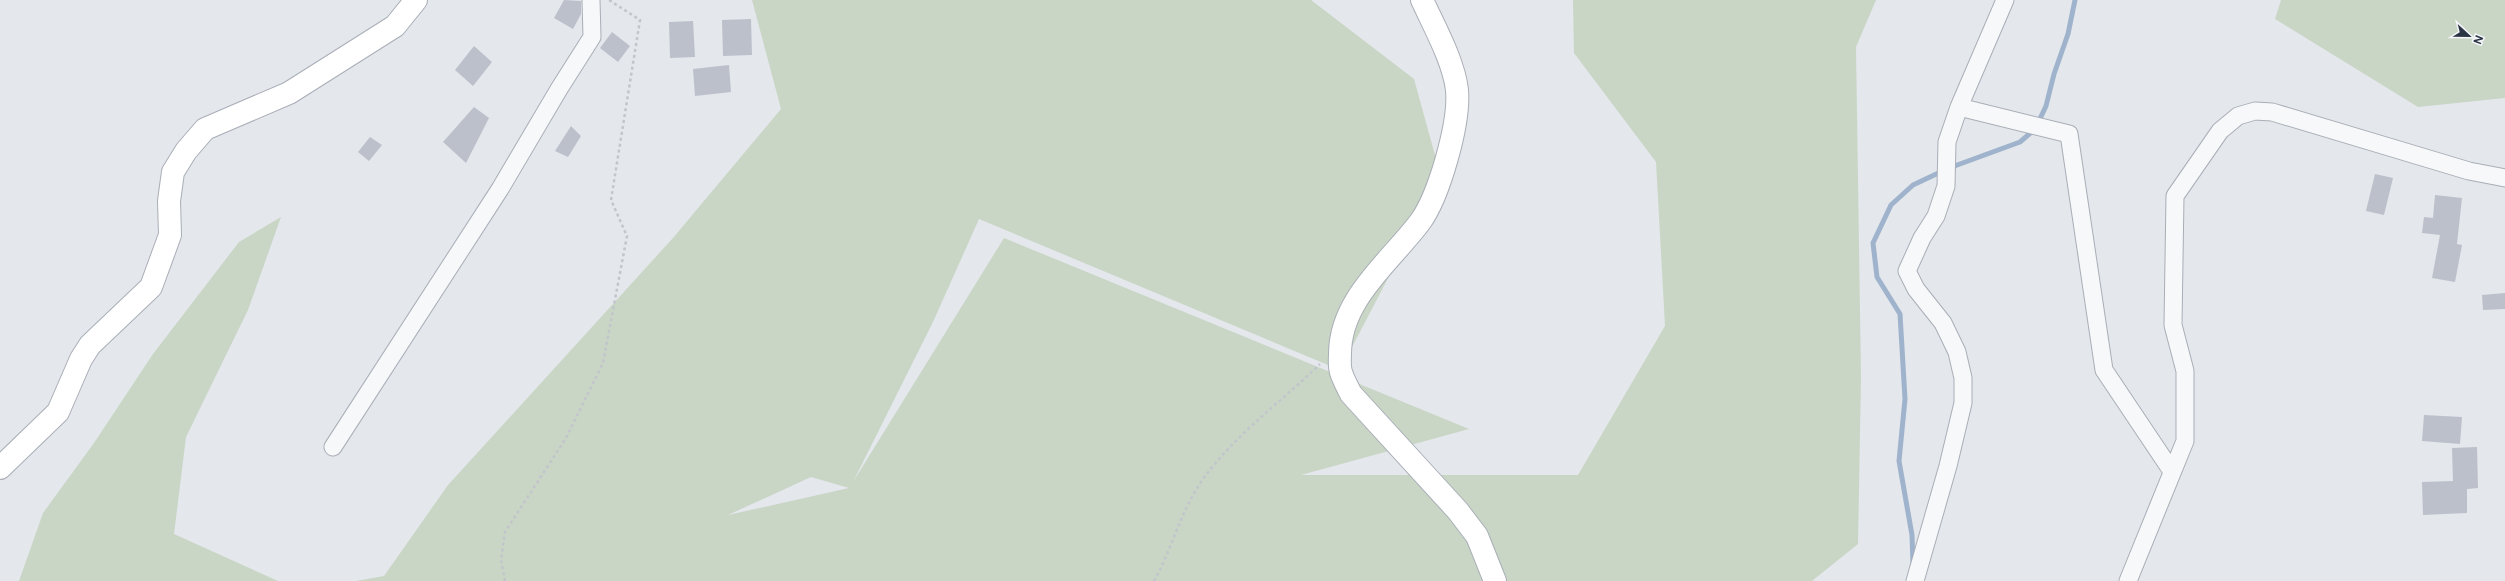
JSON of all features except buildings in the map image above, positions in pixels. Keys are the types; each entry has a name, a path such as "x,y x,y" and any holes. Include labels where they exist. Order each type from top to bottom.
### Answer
{"street":[{"path":"0,468 58,412 81,359 90,344 151,287 170,236 169,201 173,172 186,151 205,129 289,93 395,26 416,0"},
{"path":"333,447 500,189 559,89 592,37 591,0"},
{"path":"1422,0 1446,53 1457,89 1457,116 1441,177 1421,221 1363,290 1345,322 1340,344 1340,370 1351,394 1458,511 1477,536 1495,581"},
{"path":"1914,581 1950,459 1963,403 1963,378 1957,352 1943,323 1916,289 1907,271 1922,238 1936,216 1946,186 1947,142 1959,107 2006,0"},
{"path":"1959,107 2069,134 2104,370 2171,470"},
{"path":"2128,581 2171,470 2185,441 2185,371 2173,325 2175,196 2220,131 2238,116 2255,111 2272,112 2469,171 2505,178"}],"path":[{"path":"505,581 501,560 505,532 566,438 603,363 627,236 611,200 640,20 609,0"},
{"path":"1154,581 1182,517 1201,483 1230,446 1340,344"}],"green space":[{"path":"752,0 1311,0 1414,79 1441,177 1340,370 979,219 933,322 853,482 1004,238 1469,429 1301,475 1578,475 1665,326 1656,162 1574,53 1573,0 1876,0 1856,47 1861,377 1858,544 1812,581 356,581 384,576 448,485 673,238 781,109","holes":["811,477 849,488 728,515"]},
{"path":"2281,0 2505,0 2505,98 2418,107 2275,19"},
{"path":"281,217 248,310 186,437 174,534 278,581 19,581 43,513 94,443 153,354 239,242"}],"waterway":[{"path":"2038,123 2046,106 2054,74 2068,34 2075,0"},
{"path":"1913,565 1912,535 1899,461 1905,399 1900,314 1877,277 1873,243 1891,205 1913,185 1949,168 2020,142 2034,130"}]}
